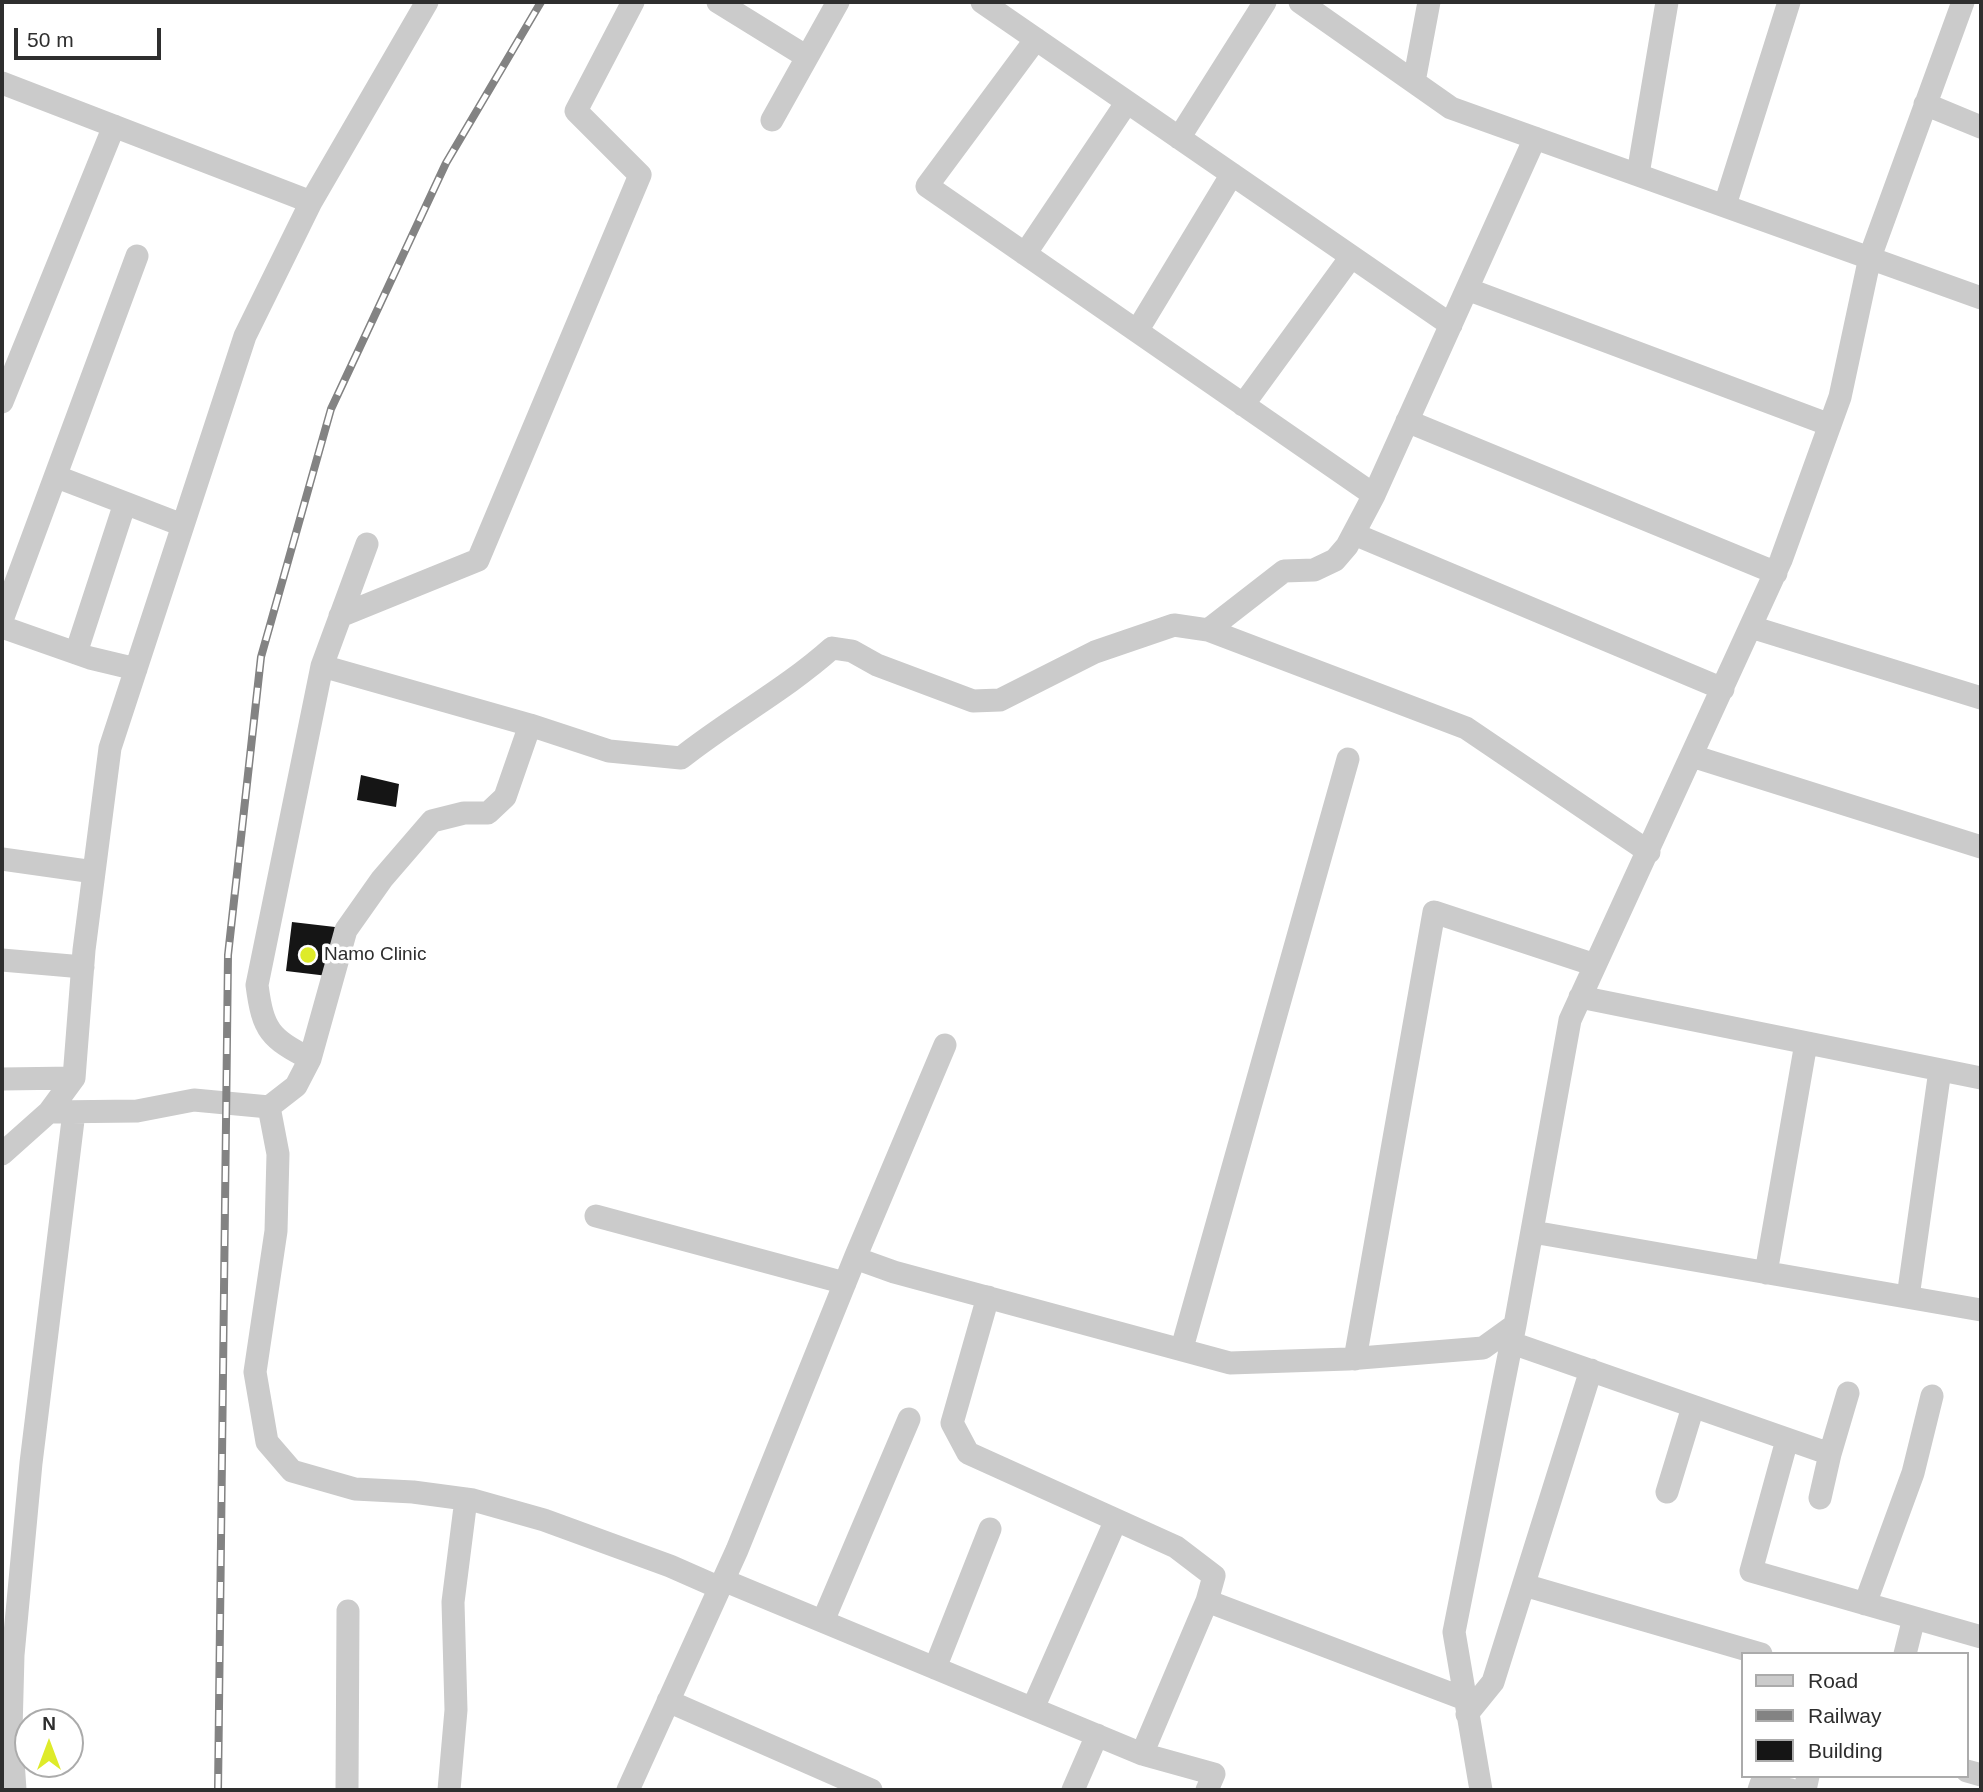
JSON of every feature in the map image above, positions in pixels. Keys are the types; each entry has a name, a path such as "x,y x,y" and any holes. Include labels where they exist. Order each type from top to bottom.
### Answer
{"street":[{"path":"2,1154 49,1112 74,1078 83,967 110,748 245,336 311,202 427,2"},
{"path":"340,616 478,560 640,175 576,111 633,2"},
{"path":"718,2 807,57"},
{"path":"772,120 838,2"},
{"path":"982,2 1451,325"},
{"path":"1179,138 1265,2"},
{"path":"1300,2 1451,108 1981,298"},
{"path":"1414,82 1429,2"},
{"path":"1638,174 1667,2"},
{"path":"1725,205 1789,2"},
{"path":"1481,1790 1454,1632 1533,1232 1570,1020 1776,573 1840,397 1870,257 1963,2"},
{"path":"1036,38 927,186 1374,495"},
{"path":"2,83 311,202"},
{"path":"1026,254 1128,102"},
{"path":"1925,104 1981,127"},
{"path":"2,402 114,126"},
{"path":"1208,630 1284,571 1314,570 1335,560 1354,534 1535,138"},
{"path":"1137,331 1232,174"},
{"path":"2,620 137,256"},
{"path":"1243,405 1351,257"},
{"path":"1467,289 1830,425"},
{"path":"1407,421 1776,573"},
{"path":"65,480 183,525"},
{"path":"76,653 125,503"},
{"path":"1354,534 1723,689"},
{"path":"310,1059 278,1042 261,1014 257,985 322,666 367,544"},
{"path":"322,666 530,725 609,751 681,758 715,731 775,694 832,648 852,651 877,665 973,701 1000,700 1095,652 1174,625 1208,630 1466,728 1648,852"},
{"path":"2,627 76,653 136,669"},
{"path":"1751,627 1981,698"},
{"path":"49,1112 137,1111 194,1100 270,1107 296,1086 310,1059 346,930 382,878 432,821 464,813 488,813 505,797 530,725"},
{"path":"1692,756 1981,848"},
{"path":"1182,1348 1348,759"},
{"path":"2,859 94,872"},
{"path":"1355,1359 1434,912 1595,965"},
{"path":"2,960 83,967"},
{"path":"1580,997 1981,1078"},
{"path":"1766,1273 1806,1043"},
{"path":"628,1790 721,1584 945,1045"},
{"path":"1909,1297 1940,1070"},
{"path":"2,1079 74,1078"},
{"path":"270,1107 278,1154 276,1231 256,1372 267,1442 292,1471 355,1489 413,1492 466,1499 544,1520 823,1621 1142,1754 1214,1774 1207,1790"},
{"path":"15,1790 7,1675 74,1112"},
{"path":"596,1216 845,1283"},
{"path":"1533,1232 1981,1310"},
{"path":"855,1258 1230,1363 1355,1359 1483,1348 1513,1334 1591,1370 1830,1454"},
{"path":"988,1297 952,1423 968,1453 1176,1547 1214,1576 1207,1601 1142,1754"},
{"path":"1466,1707 1493,1682 1591,1370"},
{"path":"1820,1497 1848,1393"},
{"path":"1865,1604 1913,1473 1932,1396"},
{"path":"1667,1492 1693,1407"},
{"path":"823,1621 909,1419"},
{"path":"1787,1440 1751,1571 1981,1637"},
{"path":"449,1790 456,1710 453,1602 466,1499"},
{"path":"1033,1708 1116,1520"},
{"path":"935,1668 990,1529"},
{"path":"1524,1585 1754,1652"},
{"path":"1207,1601 1466,1707"},
{"path":"347,1790 348,1611"},
{"path":"1906,1652 1914,1618"},
{"path":"668,1701 872,1790"},
{"path":"1073,1790 1097,1735"},
{"path":"1759,1790 1761,1784 1791,1790"}],"building":[{"path":"361,775 399,784 396,807 357,800"},
{"path":"292,922 335,927 328,976 286,971"}],"railway":[{"path":"218,1790 228,955 261,657 331,409 446,163 541,2"}],"place":[{"name":"Namo Clinic","path":"308,955"}]}
